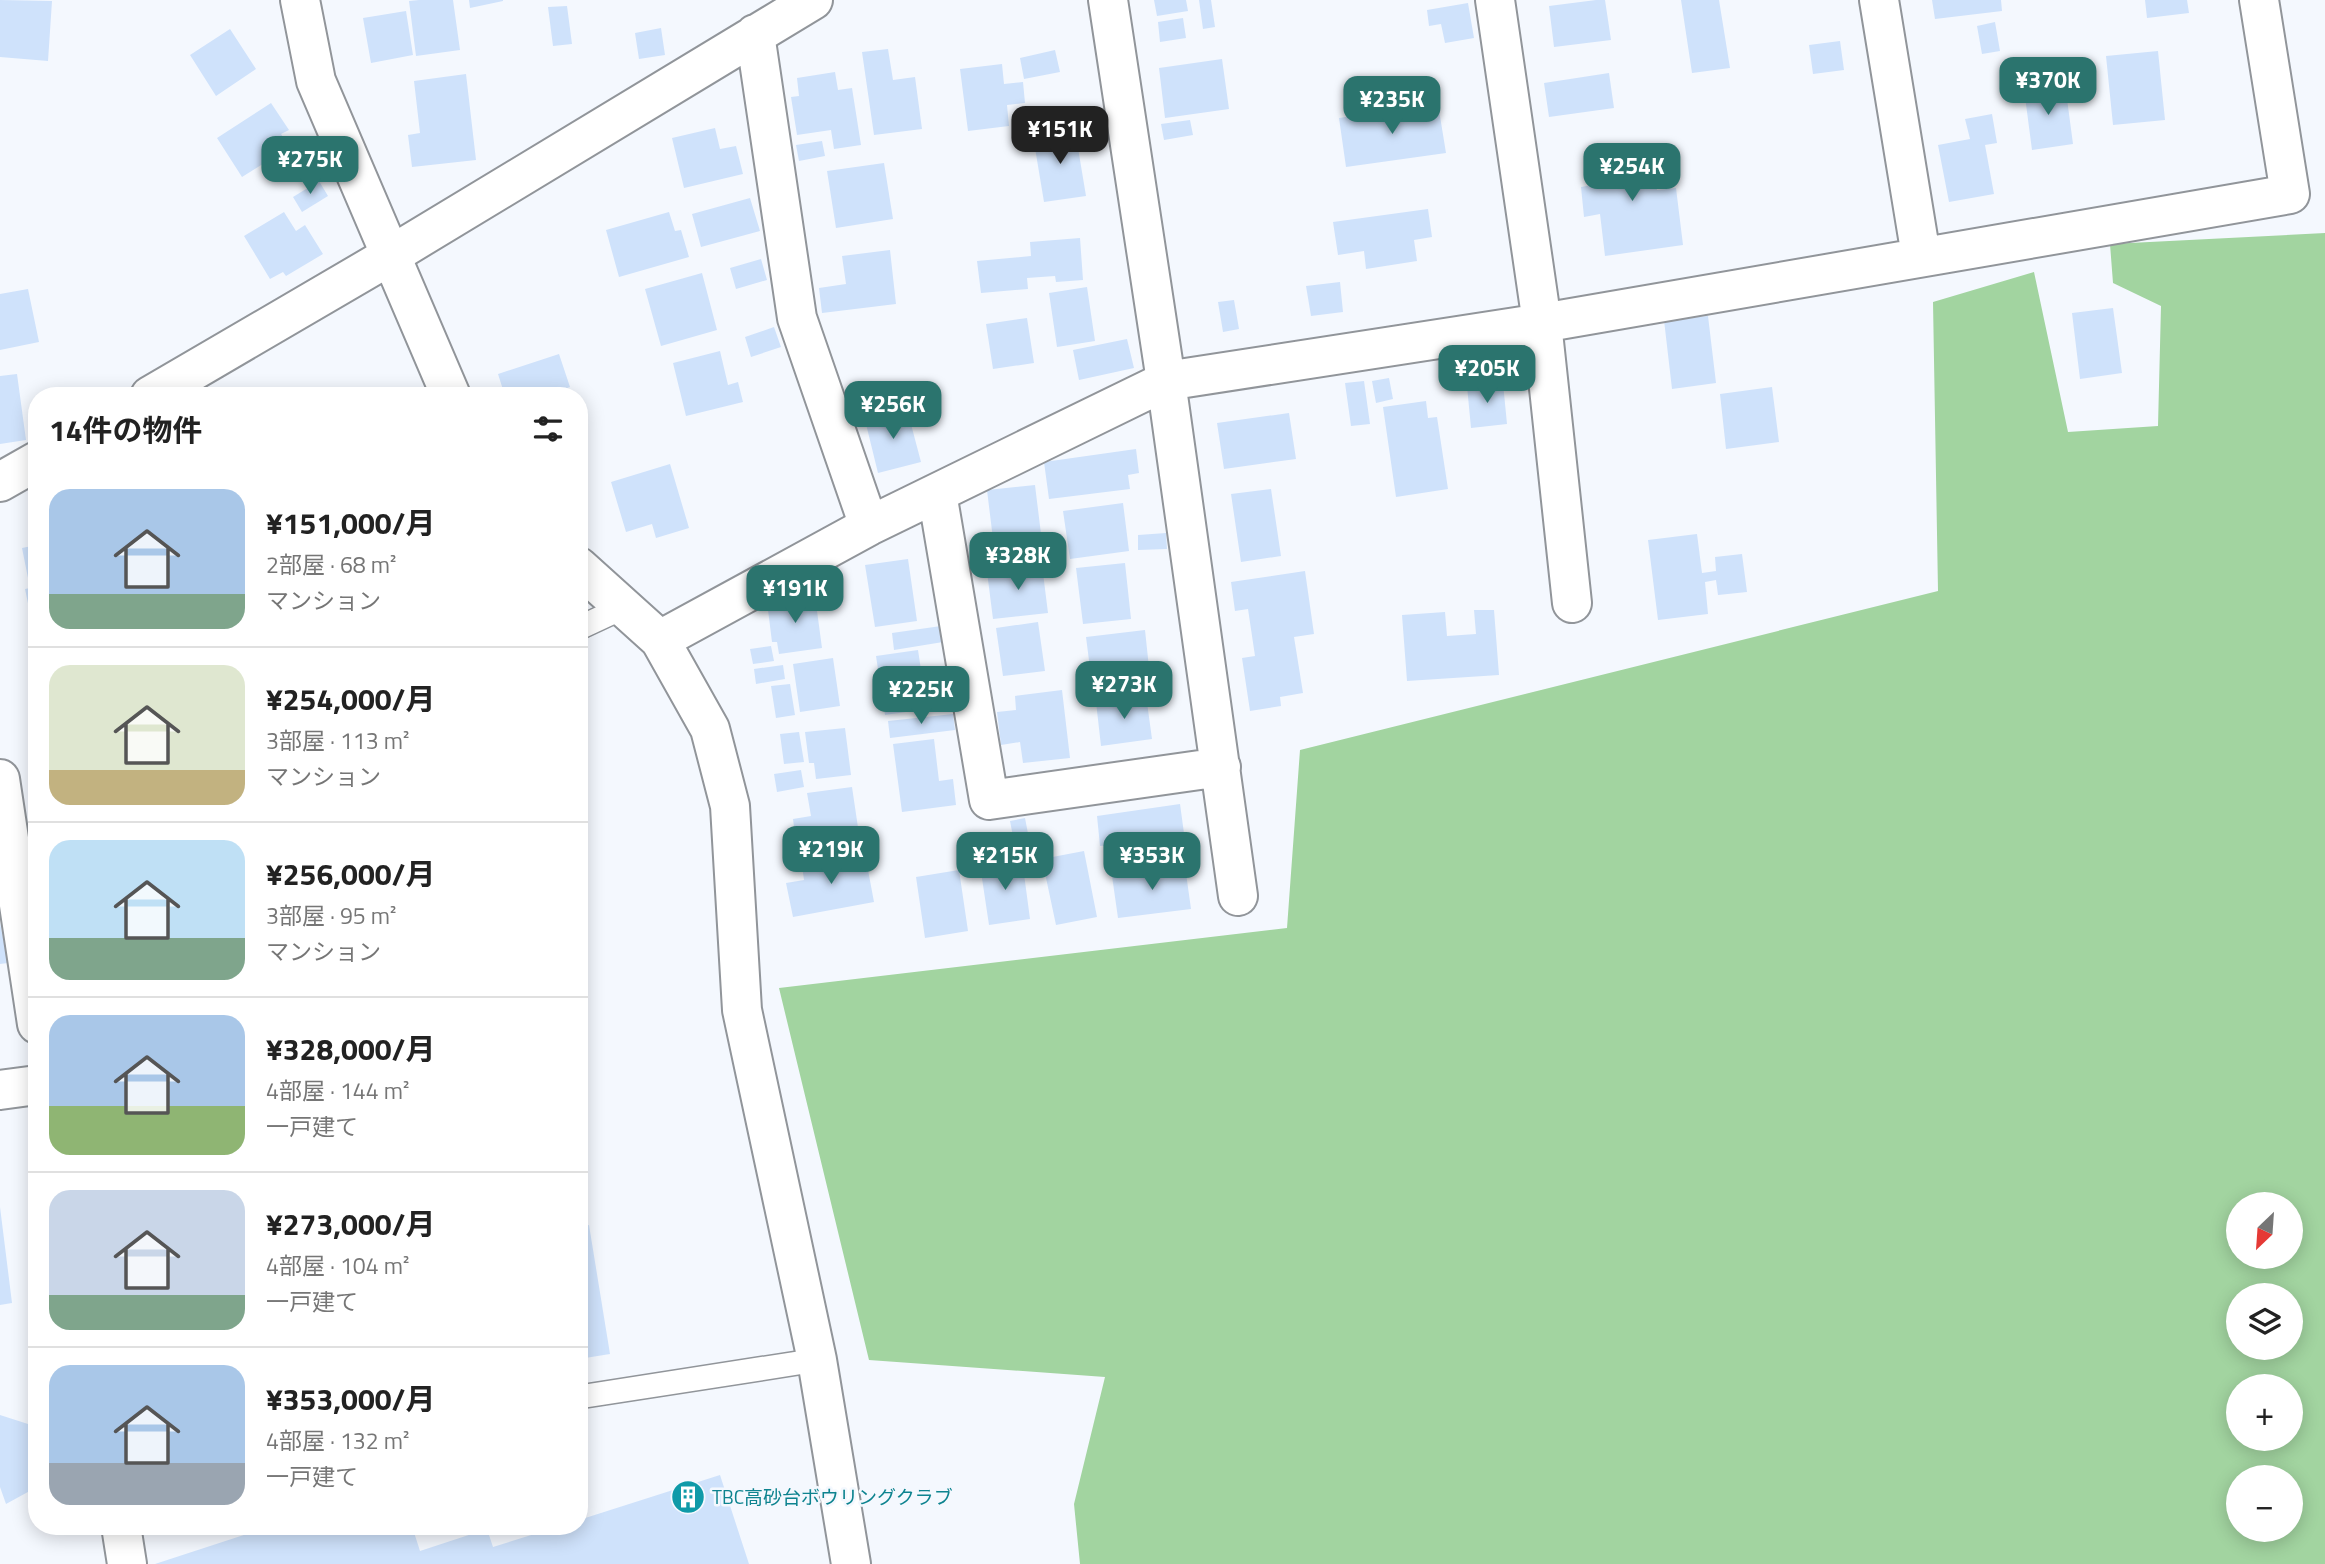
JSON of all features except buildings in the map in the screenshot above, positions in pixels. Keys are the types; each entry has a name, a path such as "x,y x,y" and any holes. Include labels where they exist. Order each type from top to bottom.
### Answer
{"street":[{"path":"300,0 316,81 393,254 447,387"},
{"path":"165,387 393,254 813,0"},
{"path":"1108,0 1166,381 1238,896"},
{"path":"1495,0 1542,323 1572,603"},
{"path":"1879,0 1921,256"},
{"path":"660,640 869,526 1166,381 1542,323 2290,194 2259,0"},
{"path":"755,34 797,318 869,526"},
{"path":"0,482 28,466"},
{"path":"937,492 989,800 1221,767"},
{"path":"588,575 660,640 710,730 730,806 742,1010 817,1360 851,1564"},
{"path":"0,779 28,964"},
{"path":"0,1090 28,1086"},
{"path":"122,1535 127,1564"}],"lane":[{"path":"588,624 624,607"},
{"path":"588,1396 817,1360"}],"green space":[{"path":"2325,233 2325,1564 1080,1564 1074,1504 1105,1377 869,1360 779,988 1287,928 1300,750 1938,591 1933,302 2034,272 2068,432 2158,426 2161,306 2113,283 2110,244"}],"place":[{"name":"TBC高砂台ボウリングクラブ","path":"688,1497"}]}
